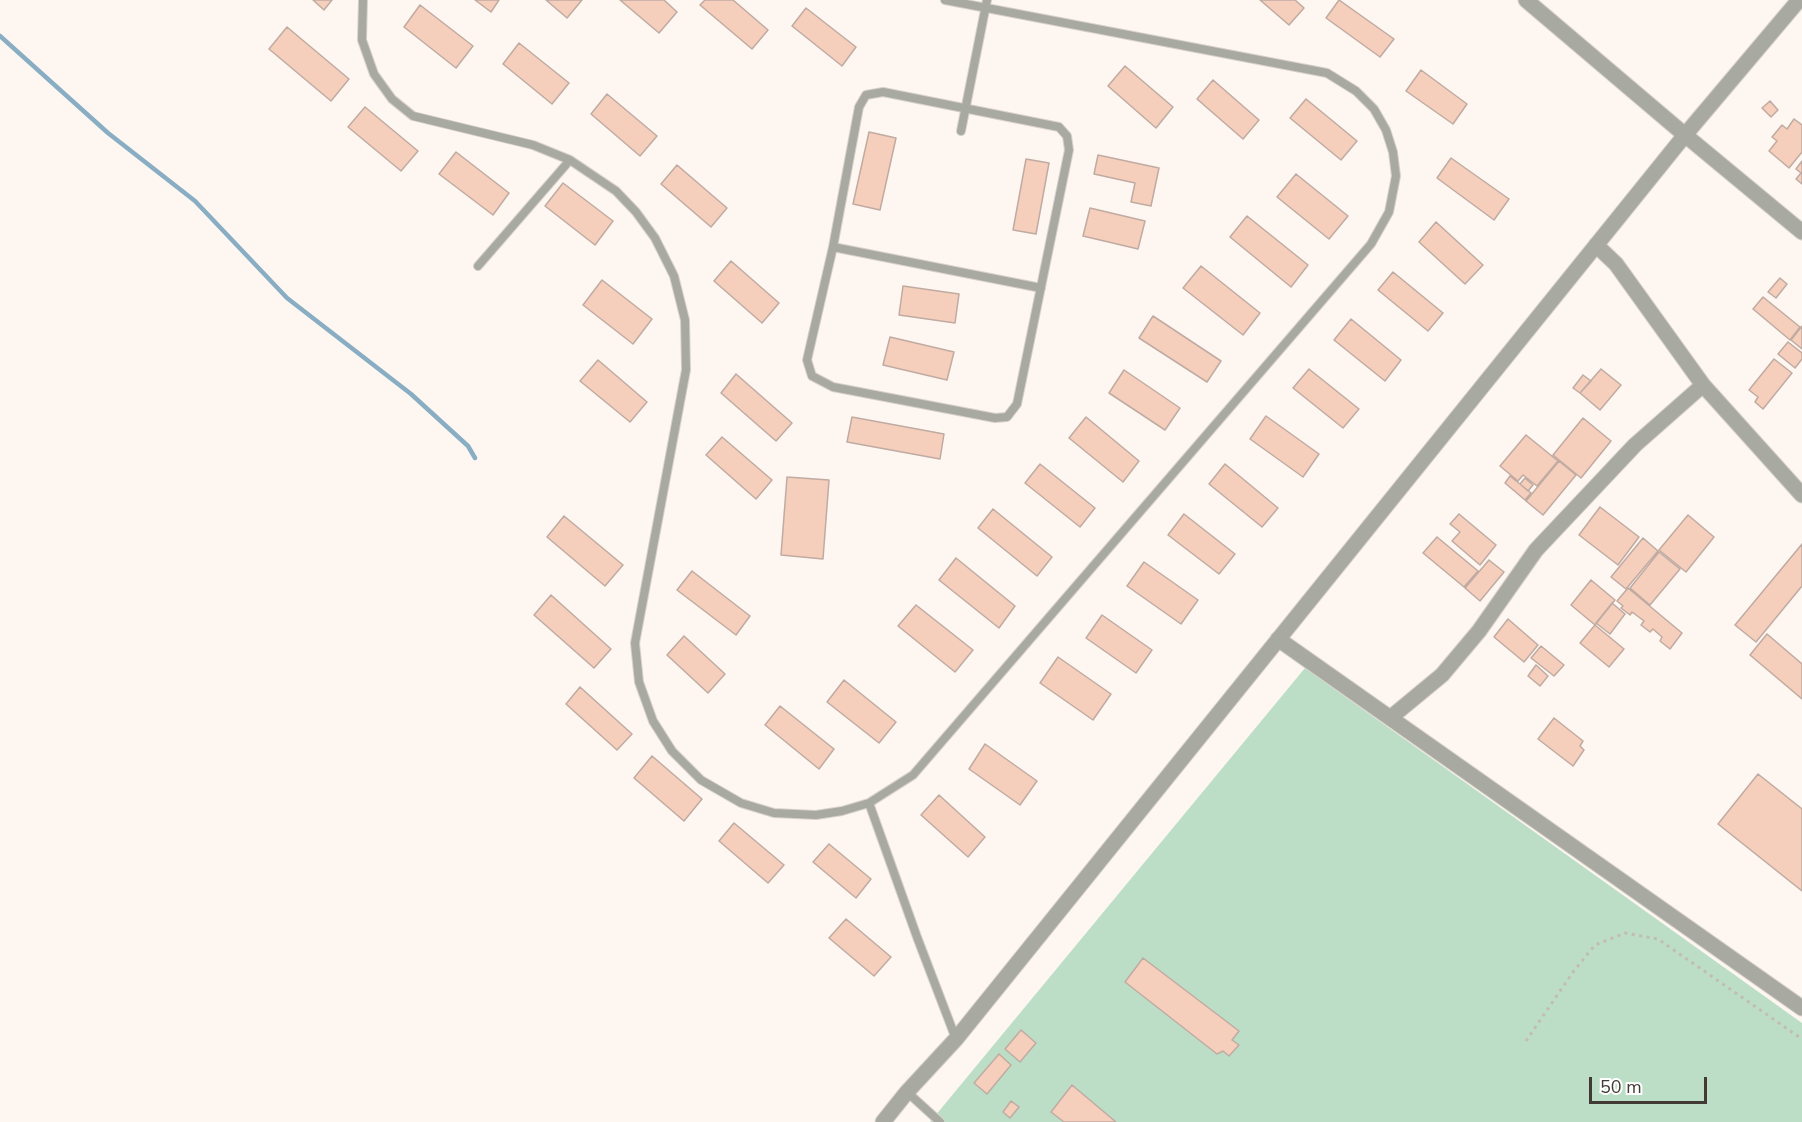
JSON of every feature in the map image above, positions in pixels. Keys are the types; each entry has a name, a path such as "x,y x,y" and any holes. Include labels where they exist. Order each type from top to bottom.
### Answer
{"street":[{"path":"1527,0 1802,232"},
{"path":"883,1122 956,1039 1685,135 1799,0"},
{"path":"1596,245 1616,264 1703,386 1802,495"},
{"path":"1390,718 1442,675 1479,631 1536,550 1635,445 1703,386"},
{"path":"1278,639 1802,1008"}],"lane":[{"path":"363,0 362,39 374,74 392,99 413,116 533,145 570,160 616,191 636,212 655,238 674,276 685,320 686,370 635,643 639,682 653,721 672,752 701,780 741,803 774,813 816,815 842,811 869,802 913,775 1371,244 1389,212 1396,176 1390,141 1374,109 1356,91 1327,73 986,4 945,0"},
{"path":"961,131 986,4"},
{"path":"882,92 966,107 1059,127 1067,136 1069,150 1017,404 1007,417 995,418 833,387 812,376 807,360 833,247 859,107 866,95 882,92"},
{"path":"478,266 570,160"},
{"path":"833,247 1041,288"},
{"path":"869,802 956,1039"},
{"path":"907,1092 940,1122"}],"path":[{"path":"1526,1041 1573,972 1596,945 1625,933 1658,939 1802,1039"}],"green space":[{"path":"1305,668 1802,1023 1802,1122 930,1122"}],"building":[{"path":"313,0 332,0 324,10"},
{"path":"475,0 499,0 491,12"},
{"path":"546,0 582,0 567,18"},
{"path":"620,0 664,0 677,12 659,33"},
{"path":"705,0 733,0 768,30 752,49 700,5"},
{"path":"1260,0 1295,0 1304,8 1289,25"},
{"path":"1339,0 1394,39 1380,57 1326,18"},
{"path":"420,5 473,46 456,68 404,27"},
{"path":"806,8 856,47 842,66 792,26"},
{"path":"287,27 349,79 331,101 269,49"},
{"path":"519,43 569,83 552,104 503,64"},
{"path":"1125,66 1173,107 1156,128 1108,86"},
{"path":"1421,70 1467,104 1453,124 1406,91"},
{"path":"1213,80 1259,120 1243,139 1197,99"},
{"path":"607,94 657,136 640,156 591,114"},
{"path":"1306,99 1357,141 1341,160 1290,118"},
{"path":"1770,101 1778,110 1771,117 1762,108"},
{"path":"365,107 418,151 401,171 348,127"},
{"path":"1794,119 1802,125 1802,152 1789,168 1769,151 1777,141 1772,137 1782,125 1787,129"},
{"path":"869,132 896,138 880,210 853,204"},
{"path":"456,152 509,193 493,215 439,174"},
{"path":"1098,155 1159,168 1151,206 1131,202 1135,183 1094,174"},
{"path":"1451,158 1509,199 1494,220 1437,178"},
{"path":"1026,159 1049,163 1036,234 1013,230"},
{"path":"1802,161 1802,184 1796,179 1801,173 1796,169"},
{"path":"677,165 727,208 711,227 661,184"},
{"path":"1296,174 1348,216 1329,239 1277,197"},
{"path":"563,183 613,221 595,245 545,206"},
{"path":"1090,208 1145,221 1138,249 1083,236"},
{"path":"1247,216 1308,265 1291,287 1230,237"},
{"path":"1436,222 1483,265 1465,284 1419,242"},
{"path":"731,261 779,303 762,323 714,281"},
{"path":"1201,266 1260,313 1243,335 1183,288"},
{"path":"1393,272 1443,313 1428,331 1378,290"},
{"path":"1780,278 1787,284 1776,298 1768,292"},
{"path":"602,280 652,319 633,344 583,305"},
{"path":"903,286 959,294 955,323 899,315"},
{"path":"1763,297 1800,327 1790,340 1753,309"},
{"path":"1153,316 1221,361 1207,382 1139,338"},
{"path":"1351,319 1401,360 1385,381 1334,340"},
{"path":"1802,326 1802,349 1791,340"},
{"path":"890,337 954,352 947,380 883,365"},
{"path":"1788,342 1802,353 1802,359 1795,368 1778,354"},
{"path":"1774,359 1792,373 1763,409 1755,402 1758,397 1749,390"},
{"path":"598,360 647,402 630,422 580,381"},
{"path":"1309,369 1359,409 1343,428 1293,388"},
{"path":"1601,369 1621,385 1600,410 1580,393"},
{"path":"1124,370 1180,408 1165,430 1109,393"},
{"path":"736,374 792,423 776,441 721,393"},
{"path":"1583,375 1591,381 1580,393 1573,388"},
{"path":"1266,416 1319,454 1303,477 1250,439"},
{"path":"852,417 944,434 940,459 847,442"},
{"path":"1086,417 1139,461 1123,482 1069,438"},
{"path":"1583,418 1611,441 1581,478 1553,455"},
{"path":"1526,435 1558,461 1537,486 1523,475 1518,481 1500,466"},
{"path":"722,437 772,480 756,499 706,455"},
{"path":"1559,461 1576,475 1543,515 1526,501"},
{"path":"1040,464 1095,508 1080,527 1025,483"},
{"path":"1225,464 1278,508 1262,527 1209,484"},
{"path":"1510,476 1531,493 1525,500 1505,483"},
{"path":"787,477 829,480 823,559 781,555"},
{"path":"1525,478 1533,485 1528,491 1520,484"},
{"path":"1600,507 1639,537 1618,565 1579,535"},
{"path":"993,509 1052,557 1037,576 978,528"},
{"path":"1184,514 1235,554 1219,574 1168,535"},
{"path":"1459,514 1496,545 1480,565 1452,541 1460,532 1450,524"},
{"path":"1688,515 1714,537 1686,572 1659,550"},
{"path":"564,516 623,565 605,586 547,537"},
{"path":"1437,537 1478,571 1464,587 1423,553"},
{"path":"1643,538 1658,551 1626,589 1611,577"},
{"path":"1802,544 1802,586 1756,642 1735,625"},
{"path":"1659,552 1680,569 1650,605 1630,588"},
{"path":"956,558 1015,606 999,628 939,580"},
{"path":"1489,560 1504,572 1480,601 1465,588"},
{"path":"1144,562 1198,600 1181,624 1127,586"},
{"path":"692,571 750,616 736,635 677,590"},
{"path":"1591,580 1615,600 1595,625 1571,605"},
{"path":"1628,588 1682,633 1670,649 1660,641 1662,637 1653,629 1650,632 1641,625 1644,621 1632,612 1630,615 1621,608 1623,606 1617,601"},
{"path":"551,595 611,649 594,668 534,615"},
{"path":"1612,603 1625,614 1610,634 1596,623"},
{"path":"916,605 973,650 955,672 898,626"},
{"path":"1102,615 1152,650 1136,673 1086,638"},
{"path":"1508,619 1538,645 1524,662 1494,637"},
{"path":"1595,625 1624,649 1609,667 1580,643"},
{"path":"1767,634 1802,664 1802,699 1750,655"},
{"path":"684,636 725,674 708,693 667,655"},
{"path":"1541,646 1564,665 1554,676 1531,658"},
{"path":"1058,657 1111,694 1093,720 1040,683"},
{"path":"1536,665 1548,676 1540,686 1528,676"},
{"path":"844,680 896,722 879,743 827,702"},
{"path":"580,687 632,734 617,750 566,704"},
{"path":"780,706 834,749 819,769 765,725"},
{"path":"1554,718 1583,741 1580,746 1584,750 1573,766 1538,739"},
{"path":"985,744 1037,781 1020,805 969,769"},
{"path":"652,756 702,799 684,821 634,778"},
{"path":"1758,774 1802,809 1802,891 1718,824"},
{"path":"939,795 985,837 968,857 921,815"},
{"path":"734,823 784,865 768,883 719,841"},
{"path":"829,844 871,879 856,898 813,862"},
{"path":"846,919 891,957 874,976 829,938"},
{"path":"1143,958 1239,1031 1232,1040 1239,1045 1229,1056 1223,1051 1217,1054 1125,982"},
{"path":"1021,1030 1036,1043 1020,1062 1005,1049"},
{"path":"999,1054 1011,1065 987,1094 974,1083"},
{"path":"1072,1085 1116,1122 1064,1122 1051,1112"},
{"path":"1011,1101 1019,1107 1010,1118 1003,1112"}],"waterway":[{"path":"0,36 108,133 195,201 287,298 411,394 468,446 475,458"}]}
